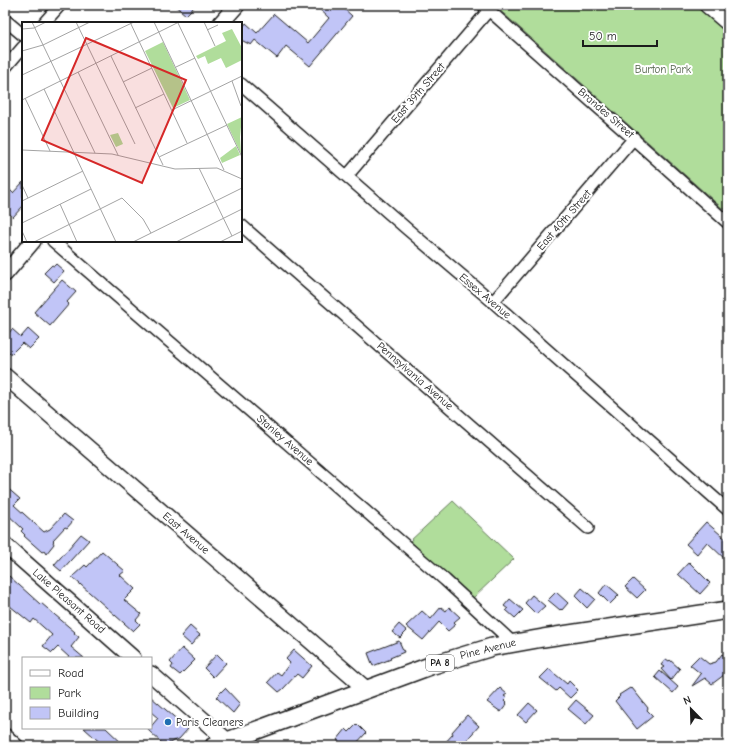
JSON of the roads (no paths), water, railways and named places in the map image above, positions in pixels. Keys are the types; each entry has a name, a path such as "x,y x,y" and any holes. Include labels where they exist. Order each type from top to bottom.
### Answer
{"main road":[{"name":"Pine Avenue","path":"225,744 366,689 452,659 513,643 728,610"}],"street":[{"path":"45,22 60,5"},
{"path":"222,22 236,5"},
{"path":"707,5 728,23"},
{"name":"Brandes Street","path":"486,8 727,220"},
{"name":"East 39th Street","path":"347,176 486,8"},
{"path":"5,20 22,34"},
{"path":"5,68 22,48"},
{"name":"Essex Avenue","path":"242,85 493,302 728,510"},
{"name":"East 40th Street","path":"493,302 634,138"},
{"name":"Pennsylvania Avenue","path":"242,225 588,528"},
{"path":"5,274 32,242"},
{"name":"Stanley Avenue","path":"54,242 445,580 513,643"},
{"name":"East Avenue","path":"5,376 366,689"},
{"name":"Lake Pleasant Road","path":"5,545 132,657"},
{"path":"152,675 225,744"},
{"path":"5,734 18,746"}],"place":[{"name":"Paris Cleaners","path":"168,722"}],"park label":[{"name":"Burton Park","path":"663,69"}]}
